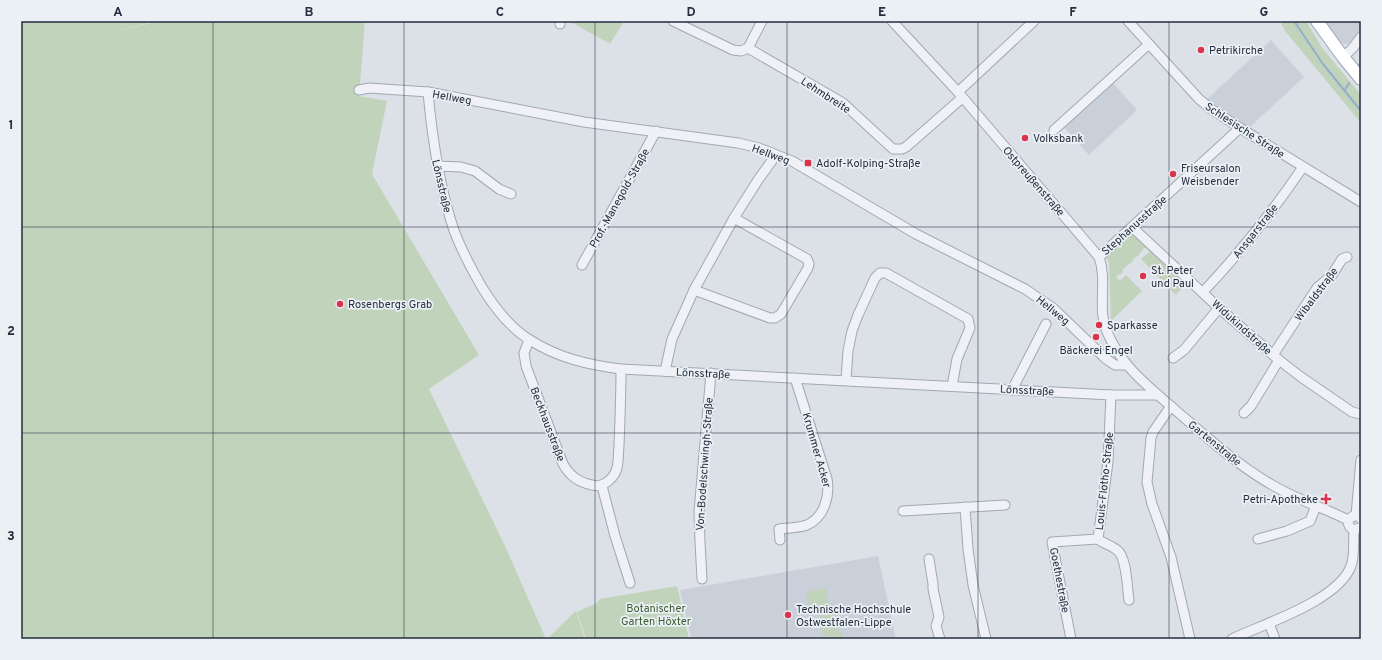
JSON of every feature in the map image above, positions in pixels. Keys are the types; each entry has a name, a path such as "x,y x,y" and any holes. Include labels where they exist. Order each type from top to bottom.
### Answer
{"main road":[{"path":"1317,21 1342,57 1361,80"}],"street":[{"path":"673,21 733,50 741,51 748,48 762,21"},
{"name":"Ostpreußenstraße","path":"892,21 960,95 1099,256 1103,271 1103,323 1115,348 1126,364"},
{"path":"960,95 1034,21"},
{"name":"Schlesische Straße","path":"1128,21 1199,99 1210,108 1302,167 1361,202"},
{"path":"1342,57 1352,49 1361,37"},
{"path":"1054,130 1149,44"},
{"name":"Lehmbreite","path":"748,48 843,103 894,149 897,150 906,147 960,95"},
{"name":"Hellweg","path":"359,90 369,88 428,92 584,122 738,143 759,148 792,161 813,172 916,234 1024,288 1053,308 1106,359 1115,365 1126,364"},
{"name":"Lönsstraße","path":"428,92 432,138 437,166 451,222 473,272 495,307 518,331 529,340 545,349 577,362 621,369 1111,395 1158,395"},
{"name":"Stephanusstraße","path":"1099,256 1240,128"},
{"name":"Prof.-Manegold-Straße","path":"582,265 656,131"},
{"path":"665,371 672,340 694,290 734,218 776,155"},
{"path":"437,166 461,167 475,171 499,189 511,194"},
{"name":"Ansgarstraße","path":"1203,292 1240,250 1283,196 1302,167"},
{"path":"694,290 770,318 775,318 781,314 808,268 809,264 807,259 734,218"},
{"name":"Widukindstraße","path":"1132,227 1219,308 1276,358 1301,378 1352,412 1361,414"},
{"name":"Wibaldstraße","path":"1244,413 1251,406 1276,358 1317,288 1332,274 1342,258 1347,257"},
{"path":"846,380 848,351 856,320 875,278 880,273 886,273 968,319 970,328 957,358 952,386"},
{"path":"1174,358 1184,350 1219,308"},
{"path":"1012,390 1046,324"},
{"name":"Beckhausstraße","path":"529,340 524,353 526,366 563,464 567,471 579,481 594,486 602,486"},
{"name":"Gartenstraße","path":"1126,364 1142,382 1237,462 1255,475 1290,495 1316,506 1355,518"},
{"path":"621,369 618,463 616,471 602,486 630,583"},
{"name":"Von-Bodelschwingh-Straße","path":"702,579 699,512 711,373"},
{"name":"Krummer Acker","path":"780,540 779,529 807,525 815,520 822,512 829,493 827,479 794,378"},
{"name":"Louis-Flotho-Straße","path":"1111,395 1108,462 1098,539 1117,550 1123,558 1129,600"},
{"path":"1171,406 1153,432 1151,438 1147,482 1152,504 1171,556 1190,639"},
{"path":"1232,639 1269,623 1327,594 1345,577 1351,566 1357,528 1349,526 1355,518 1361,460"},
{"path":"903,511 1005,505"},
{"path":"1258,539 1287,531 1310,521 1316,506"},
{"path":"965,507 968,549 973,585 986,639"},
{"name":"Goethestraße","path":"1071,639 1052,542 1098,539"},
{"path":"929,559 939,617 936,626 940,639"},
{"path":"1269,623 1275,639"}],"shaded area":[{"path":"1325,21 1361,21 1361,29 1350,43 1340,43"},
{"path":"1271,40 1304,77 1249,128 1207,99"},
{"path":"1113,83 1137,110 1089,155 1064,127"},
{"name":"Technische Hochschule Ostwestfalen-Lippe","path":"878,556 896,639 691,639 680,590"}],"green space":[{"path":"21,21 157,21 104,34 160,21 365,21 359,96 387,101 372,174 479,355 429,389 505,546 546,639 21,639"},
{"path":"569,21 624,21 610,44"},
{"path":"1280,21 1306,21 1323,49 1361,95 1361,123 1285,31"},
{"path":"1132,231 1187,282 1176,295 1141,259 1149,252 1148,249 1144,248 1138,256 1133,259 1134,260 1122,270 1123,272 1116,277 1120,281 1126,275 1142,291 1111,321 1109,263 1105,254"},
{"name":"Botanischer Garten Höxter","path":"677,586 689,639 586,639 577,612 597,603 600,599"},
{"path":"826,588 829,604 833,603 839,632 842,632 843,639 828,639 828,636 823,637 818,609 813,610 812,606 808,607 806,592"},
{"path":"576,611 585,639 548,639 561,625"}],"waterway":[{"path":"1294,21 1323,64 1361,111"},
{"path":"1345,90 1349,83"}],"place":[{"name":"Petrikirche","path":"1201,50"},
{"name":"Volksbank","path":"1025,138"},
{"name":"Adolf-Kolping-Straße","path":"808,163"},
{"name":"Friseursalon Weisbender","path":"1173,174"},
{"name":"St. Peter und Paul","path":"1143,276"},
{"name":"Rosenbergs Grab","path":"340,304"},
{"name":"Sparkasse","path":"1099,325"},
{"name":"Bäckerei Engel","path":"1096,337"},
{"name":"Petri-Apotheke","path":"1326,499"},
{"name":"Technische Hochschule Ostwestfalen-Lippe","path":"788,615"}]}
